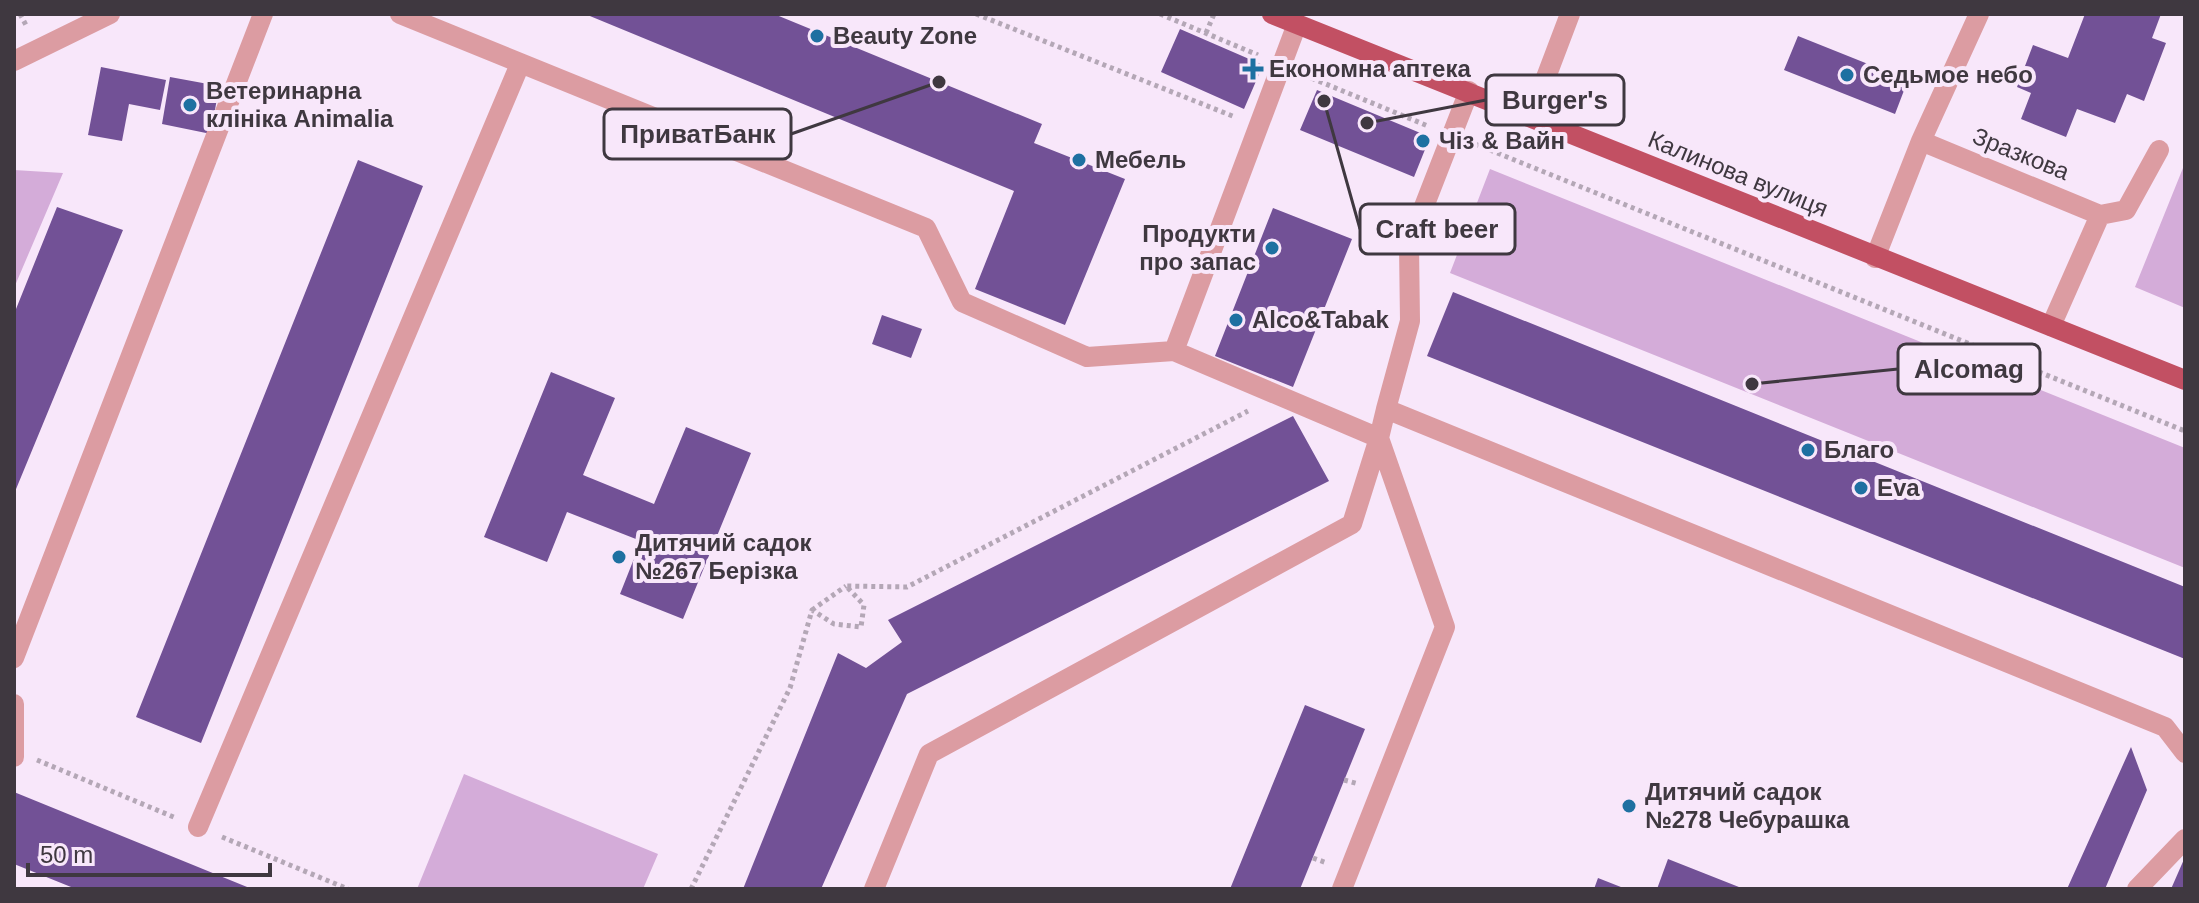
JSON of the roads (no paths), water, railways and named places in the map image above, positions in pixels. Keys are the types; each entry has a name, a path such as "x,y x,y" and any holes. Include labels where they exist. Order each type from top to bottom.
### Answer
{"main road":[{"name":"Калинова вулиця","path":"1272,14 2185,380"}],"lane":[{"path":"14,61 110,14"},
{"path":"14,658 263,14"},
{"path":"400,14 926,228 962,302 1087,357 1174,351 1379,438 1445,627 1342,889"},
{"path":"1531,117 1570,14"},
{"path":"1875,258 1921,141 1979,14"},
{"path":"1174,351 1297,24"},
{"path":"198,827 520,64"},
{"path":"874,889 929,754 1352,524 1410,321 1409,245 1469,91"},
{"name":"Зразкова","path":"1921,141 2100,215"},
{"path":"2051,326 2100,215 2126,210 2159,150"},
{"path":"1386,409 2165,727 2185,753"},
{"path":"14,704 14,757"},
{"path":"2137,889 2185,839"}],"place":[{"name":"Beauty Zone","path":"817,36"},
{"name":"Економна аптека","path":"1253,69"},
{"name":"Седьмое небо","path":"1847,75"},
{"name":"ПриватБанк","path":"939,82"},
{"name":"Craft beer","path":"1324,101"},
{"name":"Ветеринарна клініка Animalia","path":"190,105"},
{"name":"Burger's","path":"1367,123"},
{"name":"Чіз & Вайн","path":"1423,141"},
{"name":"Мебель","path":"1079,160"},
{"name":"Продукти про запас","path":"1272,248"},
{"name":"Alco&Tabak","path":"1236,320"},
{"name":"Alcomag","path":"1752,384"},
{"name":"Благо","path":"1808,450"},
{"name":"Eva","path":"1861,488"},
{"name":"Дитячий садок №267 Берізка","path":"619,557"},
{"name":"Дитячий садок №278 Чебурашка","path":"1629,806"}]}
